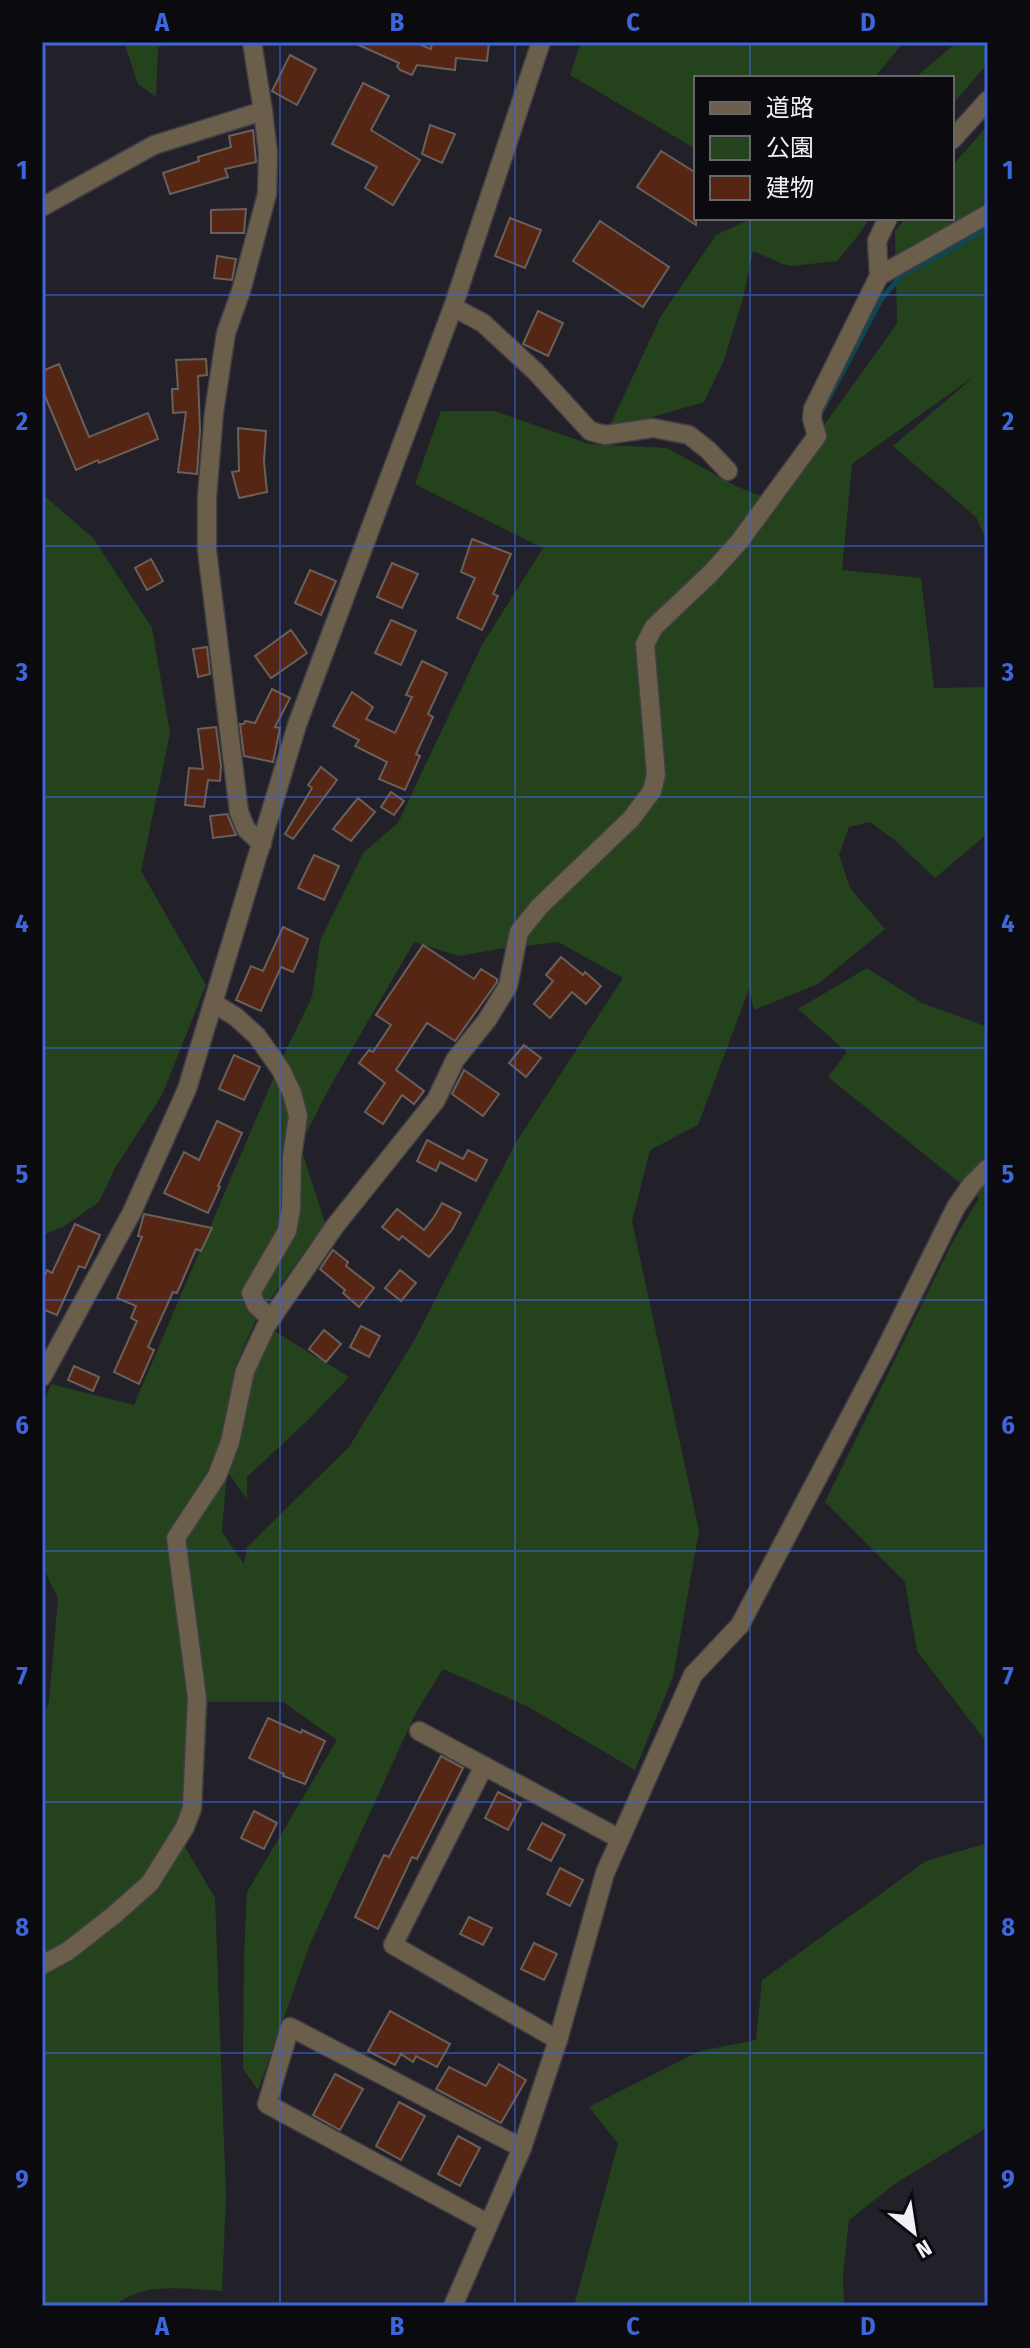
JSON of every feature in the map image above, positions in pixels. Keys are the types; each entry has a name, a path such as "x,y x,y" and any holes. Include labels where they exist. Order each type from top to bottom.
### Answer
{"street":[{"path":"252,42 268,153 267,194 241,291 226,333 214,412 207,497 207,550 239,812 246,829 262,844"},
{"path":"42,1377 125,1225 187,1089 297,725 453,307 541,42"},
{"path":"954,138 988,100"},
{"path":"42,207 154,145 263,111"},
{"path":"879,276 988,214"},
{"path":"42,1965 68,1951 150,1883 185,1827 192,1808 197,1698 176,1538 217,1476 230,1442 245,1371 271,1319 335,1226 436,1100 455,1060 487,1020 508,986 519,932 540,906 631,819 652,791 656,775 645,644 654,627 739,542 817,436 812,419 813,409 879,276 877,241 887,220"},
{"path":"453,307 483,323 535,371 590,431 605,435 653,428 689,435 728,471"},
{"path":"215,1004 257,1036 281,1070 298,1116 287,1231 251,1293 256,1305 271,1319"},
{"path":"453,2306 522,2148 558,2040 605,1873 693,1675 740,1625 956,1207 988,1168"},
{"path":"419,1731 620,1839"},
{"path":"484,1766 393,1945 558,2040"},
{"path":"487,2223 267,2104 290,2027 522,2148"}],"green space":[{"path":"124,42 186,42 158,47 156,97 138,84"},
{"path":"581,42 904,42 876,76 694,76 694,148 570,75"},
{"path":"957,42 988,42 988,63 954,103 954,76 917,76"},
{"path":"988,125 988,544 976,517 893,446 977,374 852,464 842,570 921,578 934,688 988,687 988,833 935,878 896,841 870,822 849,827 839,855 850,888 885,929 818,984 754,1010 749,989 698,1125 650,1150 632,1221 699,1531 673,1677 635,1770 527,1706 443,1669 416,1712 310,1944 258,2090 243,2069 247,1892 337,1740 283,1702 208,1702 202,1813 185,1847 215,1898 226,2197 222,2291 166,2288 138,2293 115,2306 42,2306 42,1717 49,1702 58,1598 42,1566 42,1407 51,1384 134,1405 283,1056 312,997 320,941 363,853 398,823 482,645 543,548 415,484 441,411 494,411 589,444 667,448 736,486 770,500 897,324 895,231 904,220 954,220 954,164","holes":["414,942 459,956 558,942 623,978 515,1144 415,1339 349,1447 247,1547 244,1564 222,1532 227,1471 247,1499 247,1477 349,1377 266,1326 230,1424 235,1367 256,1319 325,1223 300,1145"]},
{"path":"749,220 869,220 837,261 792,266 753,251 743,298 724,360 704,402 608,430 661,316 716,235"},
{"path":"42,494 93,538 152,628 170,733 141,871 206,985 162,1095 115,1168 99,1202 63,1227 42,1235"},
{"path":"867,968 922,1003 988,1027 988,1744 917,1651 905,1582 825,1502 952,1243 979,1198 828,1077 847,1052 798,1009"},
{"path":"988,1843 988,2127 896,2183 849,2220 843,2275 844,2306 574,2306 618,2144 589,2107 700,2051 756,2040 762,1980 926,1861"}],"building":[{"path":"352,42 414,42 431,49 432,42 489,42 487,61 456,58 455,70 417,65 412,75 400,70 397,66 399,63"},
{"path":"290,55 316,69 297,105 272,91"},
{"path":"363,83 389,96 371,130 420,160 393,205 365,188 377,167 332,144"},
{"path":"430,125 455,134 442,163 422,154"},
{"path":"253,130 256,162 225,169 228,177 170,194 163,173 199,161 198,157 231,147 229,136"},
{"path":"661,151 694,172 696,225 637,187"},
{"path":"246,209 244,233 211,233 211,210"},
{"path":"510,218 541,230 525,268 495,256"},
{"path":"600,221 669,267 643,307 573,261"},
{"path":"217,256 236,259 232,280 214,278"},
{"path":"538,311 563,323 548,356 523,344"},
{"path":"206,359 207,375 198,376 200,430 197,474 178,472 186,412 173,413 172,389 178,389 176,360"},
{"path":"59,364 89,437 148,413 158,439 76,470 42,389 42,371"},
{"path":"238,428 266,431 264,462 267,492 239,498 232,472 239,471"},
{"path":"472,539 511,554 493,594 498,596 482,630 457,618 475,578 461,572"},
{"path":"151,559 163,581 147,590 135,568"},
{"path":"392,563 418,574 402,608 377,597"},
{"path":"310,570 336,581 321,615 295,603"},
{"path":"391,620 416,631 401,665 375,653"},
{"path":"291,630 307,653 271,678 255,656"},
{"path":"207,647 210,674 198,677 193,649"},
{"path":"422,661 447,673 428,714 433,717 416,754 420,756 405,790 379,779 387,762 355,746 359,740 333,726 352,692 373,707 366,719 395,733 412,697 406,695"},
{"path":"272,689 290,698 275,727 280,728 273,762 244,756 240,724 245,721 255,723"},
{"path":"216,727 220,781 208,780 204,807 185,805 189,768 203,769 198,729"},
{"path":"321,767 337,780 293,839 285,834 312,788 308,785"},
{"path":"391,792 404,801 394,815 381,807"},
{"path":"358,798 375,812 351,841 333,829"},
{"path":"227,814 236,835 213,838 210,816"},
{"path":"314,855 339,866 324,900 298,888"},
{"path":"283,927 308,939 293,972 281,967 261,1011 236,1000 251,966 263,971"},
{"path":"423,945 474,979 481,969 497,982 455,1041 427,1023 396,1070 424,1091 414,1104 402,1095 383,1124 365,1112 385,1083 359,1063 369,1050 373,1052 391,1025 376,1015"},
{"path":"561,957 601,986 586,1004 572,992 550,1018 534,1004 553,981 546,975"},
{"path":"524,1045 541,1058 526,1077 509,1063"},
{"path":"234,1055 260,1067 244,1100 219,1089"},
{"path":"464,1070 499,1094 483,1116 452,1094"},
{"path":"217,1121 242,1133 208,1213 164,1193 184,1152 199,1160"},
{"path":"427,1140 463,1159 468,1150 487,1160 476,1181 440,1162 436,1171 417,1161"},
{"path":"442,1203 461,1213 452,1230 429,1257 402,1236 399,1240 382,1227 397,1209 424,1230"},
{"path":"144,1214 212,1228 201,1251 196,1249 177,1293 173,1292 148,1347 154,1350 139,1384 114,1372 137,1321 131,1318 136,1306 117,1298 142,1237 138,1236"},
{"path":"75,1224 100,1235 85,1268 79,1266 57,1315 42,1309 42,1281 47,1270 52,1273"},
{"path":"333,1250 348,1262 346,1266 374,1288 359,1307 343,1293 345,1290 320,1269"},
{"path":"400,1270 416,1283 401,1301 385,1288"},
{"path":"361,1326 380,1336 369,1357 350,1347"},
{"path":"324,1330 341,1344 326,1362 309,1349"},
{"path":"74,1366 99,1377 93,1391 68,1380"},
{"path":"268,1718 325,1741 305,1784 249,1758"},
{"path":"441,1756 463,1768 417,1859 412,1857 378,1929 355,1917 384,1855 389,1857"},
{"path":"498,1792 521,1804 508,1830 485,1818"},
{"path":"254,1811 277,1823 264,1849 241,1838"},
{"path":"542,1823 565,1835 551,1861 528,1849"},
{"path":"560,1868 583,1880 570,1906 547,1894"},
{"path":"469,1917 492,1928 483,1945 460,1934"},
{"path":"534,1943 557,1954 544,1980 521,1969"},
{"path":"390,2011 450,2044 437,2067 416,2056 413,2062 401,2054 395,2065 368,2051"},
{"path":"499,2064 526,2080 501,2123 436,2089 449,2067 486,2086"},
{"path":"335,2074 363,2089 340,2130 313,2115"},
{"path":"399,2102 425,2116 401,2160 376,2146"},
{"path":"458,2136 480,2148 460,2186 438,2174"}],"waterway":[{"path":"821,413 882,298 902,275 988,227"}]}
